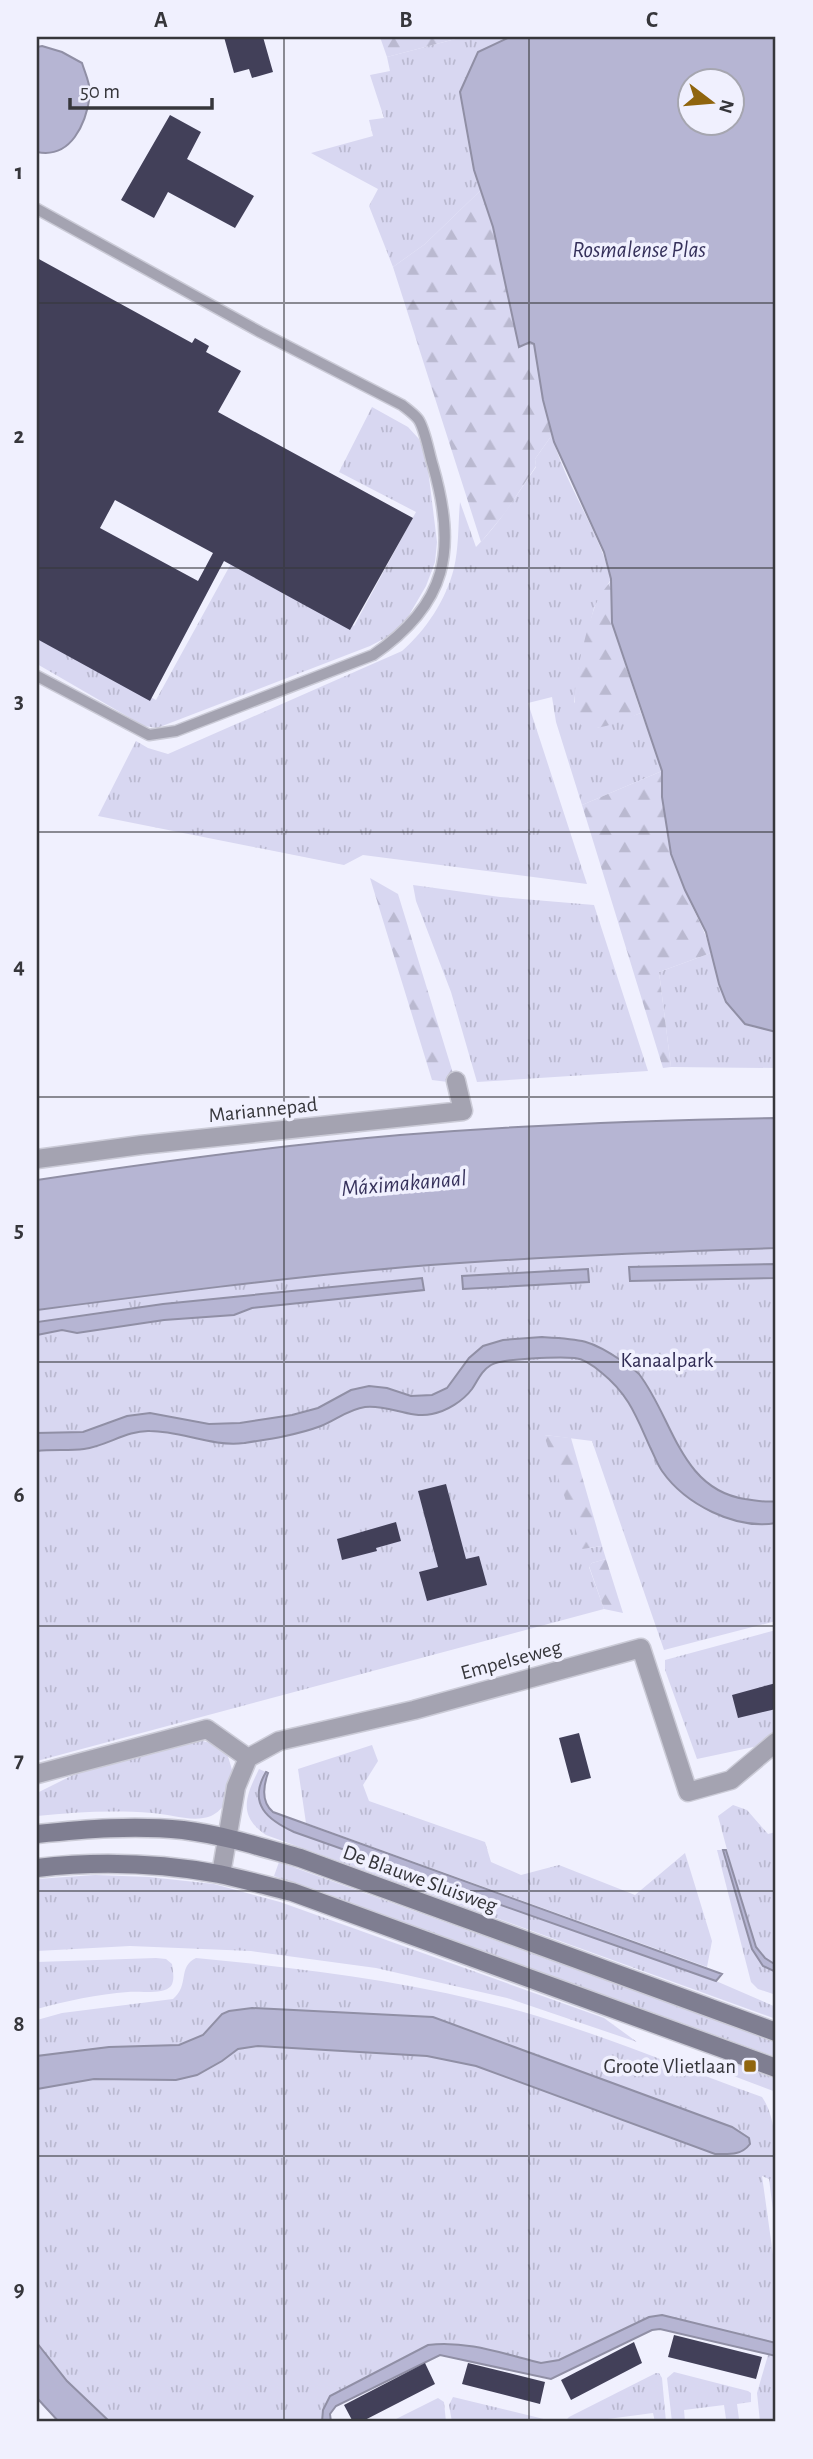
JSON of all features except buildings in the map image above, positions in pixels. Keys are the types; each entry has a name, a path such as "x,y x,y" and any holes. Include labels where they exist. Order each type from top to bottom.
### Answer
{"main road":[{"name":"De Blauwe Sluisweg","path":"37,1834 102,1827 184,1830 226,1838 300,1858 776,2032"},
{"path":"37,1868 106,1863 177,1867 221,1874 292,1892 776,2068"}],"street":[{"name":"Mariannepad","path":"37,1158 463,1111 456,1081"},
{"name":"Empelseweg","path":"248,1758 279,1741 414,1710 640,1648 688,1792 732,1780 776,1742"},
{"path":"37,1774 207,1729 248,1758 236,1787 221,1874"}],"lane":[{"path":"37,209 260,332 402,405 419,420 438,484 445,523 445,549 440,573 427,602 413,623 399,637 373,655 176,731 149,735 37,676"}],"green space":[{"path":"380,37 463,37 387,57"},
{"path":"463,37 510,37 478,52 474,170 481,190 425,244 393,267 369,206 378,189 311,153 373,136 369,120 384,118 370,75 390,71 387,57"},
{"path":"481,190 493,227 519,346 530,342 534,344 552,435 535,459 536,466 505,513 481,542 393,267 425,244"},
{"path":"372,407 408,427 419,439 427,461 437,542 435,562 426,586 405,622 391,635 370,646 157,728 144,726 37,664 37,637 156,700 233,560 354,626 416,512 339,472"},
{"path":"552,435 611,579 594,608 579,667 574,702 597,728 641,713 662,771 582,805 556,722 552,697 528,703 587,884 363,855 344,865 98,816 136,741 168,754 402,651 434,614 446,592 457,552 460,502 476,547 501,518 536,467 535,459"},
{"path":"611,581 612,623 641,713 612,724 589,728 584,727 578,719 575,690 594,609"},
{"path":"662,771 665,816 675,860 711,953 659,972 671,1067 663,1068 582,805"},
{"path":"370,878 398,894 456,1083 432,1080"},
{"path":"413,885 500,897 594,905 648,1071 477,1082 451,992 416,901"},
{"path":"711,953 723,991 738,1017 748,1025 776,1032 776,1068 671,1067 659,972"},
{"name":"Kanaalpark","path":"776,1248 776,1621 664,1650 592,1441 545,1435 590,1548 602,1546 606,1559 592,1563 589,1567 604,1609 37,1761 37,1310 267,1281 406,1267 591,1255"},
{"path":"544,1435 571,1438 602,1546 582,1549"},
{"path":"606,1559 623,1613 604,1609 589,1566"},
{"path":"776,1630 776,1733 763,1745 697,1759 665,1670 665,1660"},
{"path":"198,1740 211,1743 227,1754 233,1775 228,1799 211,1816 189,1818 152,1813 108,1812 37,1816 37,1793 87,1768"},
{"path":"372,1745 378,1761 363,1785 369,1801 485,1842 491,1862 521,1875 559,1865 635,1895 685,1853 712,1941 707,1967 306,1823 298,1769"},
{"path":"259,1769 266,1772 259,1793 263,1810 276,1822 294,1832 716,1981 776,2007 776,2019 266,1835 251,1820 247,1805"},
{"path":"733,1805 747,1810 768,1834 776,1832 776,1965 765,1958 756,1947 740,1898 718,1816"},
{"path":"717,1850 723,1850 752,1949 763,1966 776,1972 776,1995 758,1989 751,1982"},
{"path":"279,1862 776,2042 776,2057 274,1876"},
{"path":"95,1875 214,1884 280,1902 604,2018 637,2042 507,1998 376,1968 251,1951 130,1946 37,1951 37,1879"},
{"path":"196,1958 368,1979 495,2004 594,2035 762,2097 769,2110 776,2144 776,2234 769,2179 762,2176 776,2276 776,2343 662,2315 559,2360 541,2363 446,2343 323,2410 322,2422 110,2422 67,2381 37,2343 37,2089 94,2079 176,2080 222,2061 238,2049 258,2046 427,2056 476,2066 715,2154 732,2127 433,2017 252,2008 222,2014 203,2035 179,2045 109,2047 37,2056 37,2020 62,2013 173,1999 181,1988 187,1966"},
{"path":"166,1959 172,1964 173,1981 167,1989 94,1996 37,2009 37,1962"},
{"path":"736,2064 776,2079 776,2092 707,2066"},
{"path":"768,2355 776,2356 776,2422 760,2422 757,2393"},
{"path":"674,2372 748,2391 751,2393 751,2402 737,2404 739,2419 726,2419 724,2405 684,2410 685,2422 672,2422 667,2378"},
{"path":"656,2373 662,2378 666,2422 655,2422 653,2413 585,2422 564,2422 569,2417"},
{"path":"453,2397 556,2422 452,2422 449,2405"},
{"path":"438,2398 444,2402 446,2422 390,2422"}],"water":[{"name":"Rosmalense Plas","path":"510,37 776,37 776,1032 745,1024 726,1002 706,932 671,854 662,797 662,771 612,623 611,579 604,552 554,442 543,400 534,344 530,342 519,347 493,227 474,170 460,92 478,52"},
{"path":"37,47 62,52 82,63 90,91 85,117 75,137 68,145 49,153 37,152"},
{"name":"Máximakanaal","path":"776,1118 776,1248 591,1255 406,1267 267,1281 37,1310 37,1180 218,1154 400,1135 494,1128"},
{"path":"776,1264 776,1278 630,1281 629,1267"},
{"path":"588,1269 589,1282 463,1289 462,1276"},
{"path":"422,1278 424,1290 252,1308 234,1315 164,1320 77,1333 62,1330 37,1335 37,1322 163,1304"},
{"path":"542,1337 593,1344 635,1370 651,1392 692,1467 723,1493 764,1502 776,1501 776,1523 760,1524 728,1518 697,1504 684,1494 660,1468 636,1416 619,1389 593,1366 575,1358 518,1359 491,1365 464,1398 438,1413 415,1415 365,1407 312,1429 244,1443 220,1443 174,1433 142,1431 84,1449 37,1451 37,1433 83,1432 127,1416 150,1413 209,1424 240,1423 318,1408 351,1390 369,1386 387,1388 411,1396 432,1395 447,1388 469,1358 483,1346 503,1340"},
{"path":"266,1772 265,1799 273,1812 722,1974 716,1981 294,1832 276,1822 263,1810 259,1793"},
{"path":"723,1850 726,1850 756,1947 765,1958 776,1965 776,1972 763,1966 752,1949"},
{"path":"252,2008 433,2017 732,2127 749,2138 750,2144 738,2152 715,2154 476,2066 427,2056 258,2046 238,2049 197,2075 176,2080 94,2079 37,2089 37,2056 109,2047 179,2045 203,2035 222,2014"},
{"path":"662,2315 776,2343 776,2356 660,2329 652,2330 551,2379 440,2355 336,2406 330,2414 331,2422 322,2422 323,2410 330,2396 428,2345 471,2346 541,2363 559,2360 649,2317"},
{"path":"37,2343 67,2381 110,2422 59,2422 37,2398"}],"place":[{"name":"Groote Vlietlaan","path":"750,2066"}]}
